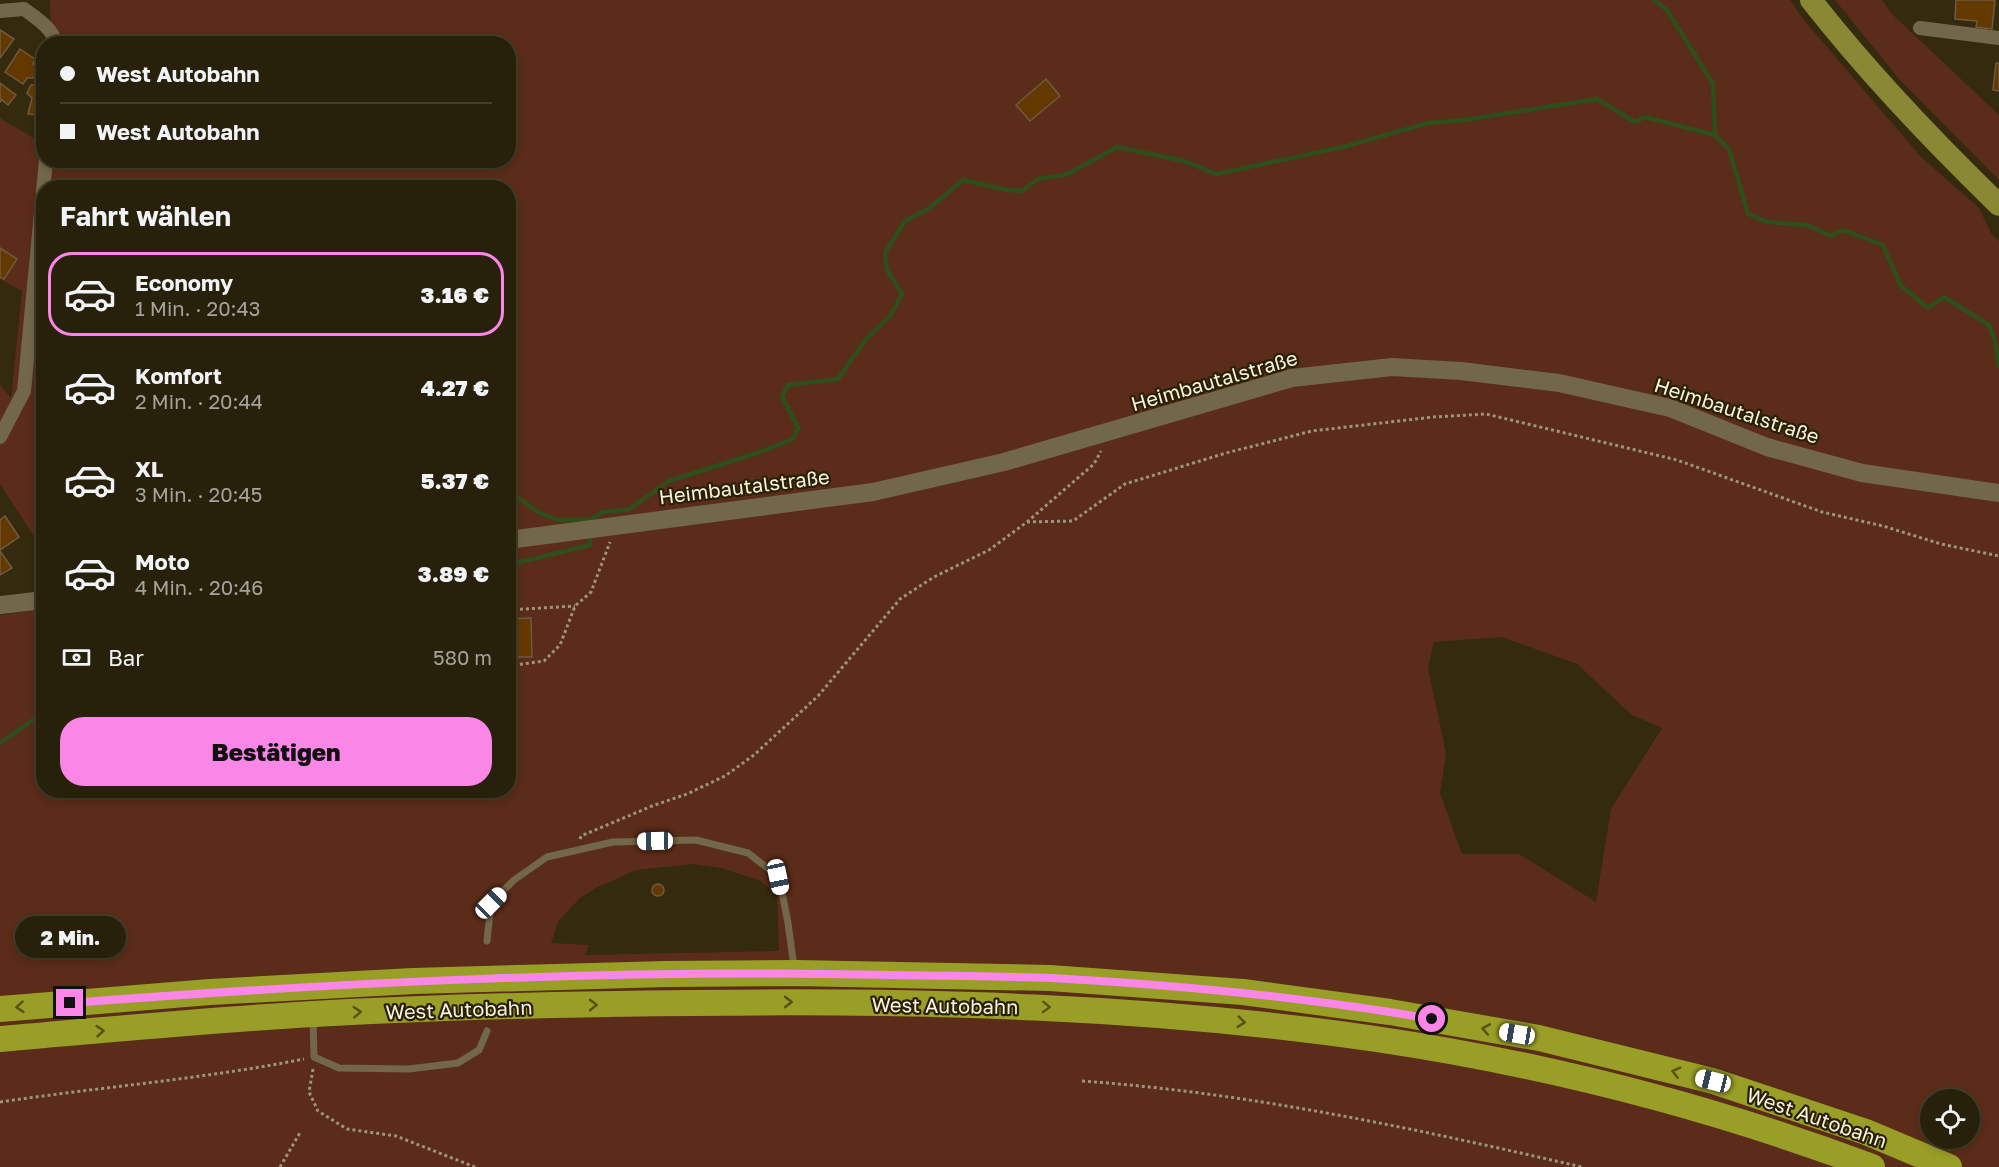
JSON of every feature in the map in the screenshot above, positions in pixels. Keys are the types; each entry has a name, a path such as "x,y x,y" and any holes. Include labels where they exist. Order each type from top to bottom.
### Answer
{"highway":[{"name":"West Autobahn","path":"0,1009 210,992 413,981 666,974 795,973 1050,978 1243,992 1390,1011 1539,1038 1713,1081 1866,1132 1949,1167"},
{"name":"West Autobahn","path":"0,1039 313,1014 535,1006 790,1001 1049,1007 1236,1022 1378,1039 1532,1067 1731,1118 1872,1167"}],"main road":[{"path":"1811,0 1914,122 1999,205"}],"street":[{"path":"0,11 24,9 42,22 52,36"},
{"path":"1920,28 1999,38"},
{"path":"0,437 24,391 36,265"},
{"name":"Heimbautalstraße","path":"516,539 873,492 1004,462 1110,433 1292,378 1392,367 1461,371 1559,383 1670,408 1767,447 1862,474 1999,493"},
{"path":"0,605 36,601"}],"lane":[{"path":"487,941 491,903 514,880 547,857 613,842 696,840 748,853 778,877 788,923 795,973"},
{"path":"313,1014 314,1058 339,1068 409,1069 458,1063 479,1050 487,1030"}],"path":[{"path":"1027,522 1073,521 1125,484 1226,453 1312,431 1433,417 1486,414 1677,460 1822,512 1882,526 1941,544 1999,556"},
{"path":"579,850 580,836 687,794 725,776 754,755 818,696 900,599 934,577 989,550 1027,522 1095,464 1110,433"},
{"path":"516,665 544,661 560,645 575,606 591,592 608,527"},
{"path":"516,610 575,606"},
{"path":"0,1102 168,1081 314,1058 309,1092 318,1111 347,1129 396,1136 475,1167"},
{"path":"1082,1081 1251,1100 1437,1134 1582,1167"},
{"path":"280,1167 301,1131"}],"shaded area":[{"path":"50,0 1790,0 1803,19 1921,157 1979,208 1992,235 1999,241 1999,1167 0,1167 0,615 36,610 36,798 516,798 516,180 36,180 36,539 0,484 0,384 11,398 22,291 0,279 0,118 36,140 36,168 516,168 516,36 51,36","holes":["1502,637 1577,664 1632,715 1662,728 1611,809 1596,902 1519,854 1462,854 1440,793 1446,753 1428,668 1434,642","692,864 721,868 761,881 777,895 779,951 585,955 589,945 551,943 558,922 580,898 636,870"]},
{"path":"1835,0 1882,0 1892,14 1999,115 1999,180 1899,79"}],"building":[{"path":"1956,0 1995,0 1992,29 1976,27 1977,21 1955,19"},
{"path":"0,30 14,39 0,58"},
{"path":"20,49 35,59 33,64 36,66 36,76 27,78 23,84 5,72"},
{"path":"1996,63 1999,63 1999,91 1993,90"},
{"path":"1046,79 1060,96 1030,121 1016,105"},
{"path":"0,83 16,95 8,105 2,100 0,102"},
{"path":"31,85 36,85 36,115 28,114 32,98 27,93"},
{"path":"0,248 17,259 4,279 0,277"},
{"path":"5,516 19,537 0,550 0,520"},
{"path":"0,551 12,568 0,575"},
{"path":"531,618 532,657 516,657 516,619"},
{"path":"660,884 664,890 660,896 656,896 652,888"}],"waterway":[{"path":"1654,0 1667,10 1713,84 1715,135"},
{"path":"516,496 538,512 558,520 590,520 603,512 628,510 669,481 793,439 798,428 782,396 788,385 838,379 866,339 890,316 902,294 887,270 885,253 905,221 928,209 963,180 1022,191 1038,179 1068,174 1117,147 1184,161 1216,174 1343,147 1428,123 1464,120 1597,99 1635,122 1645,117 1715,135 1729,149 1748,214 1768,222 1807,225 1831,236 1843,230 1883,245 1901,286 1928,308 1944,297 1989,325 1995,341 1999,366"},
{"path":"516,563 590,545 590,532"},
{"path":"0,743 36,718"}],"route":[{"path":"70,1003 210,992 413,981 795,973 1050,978 1243,992 1390,1011 1432,1019"}]}
